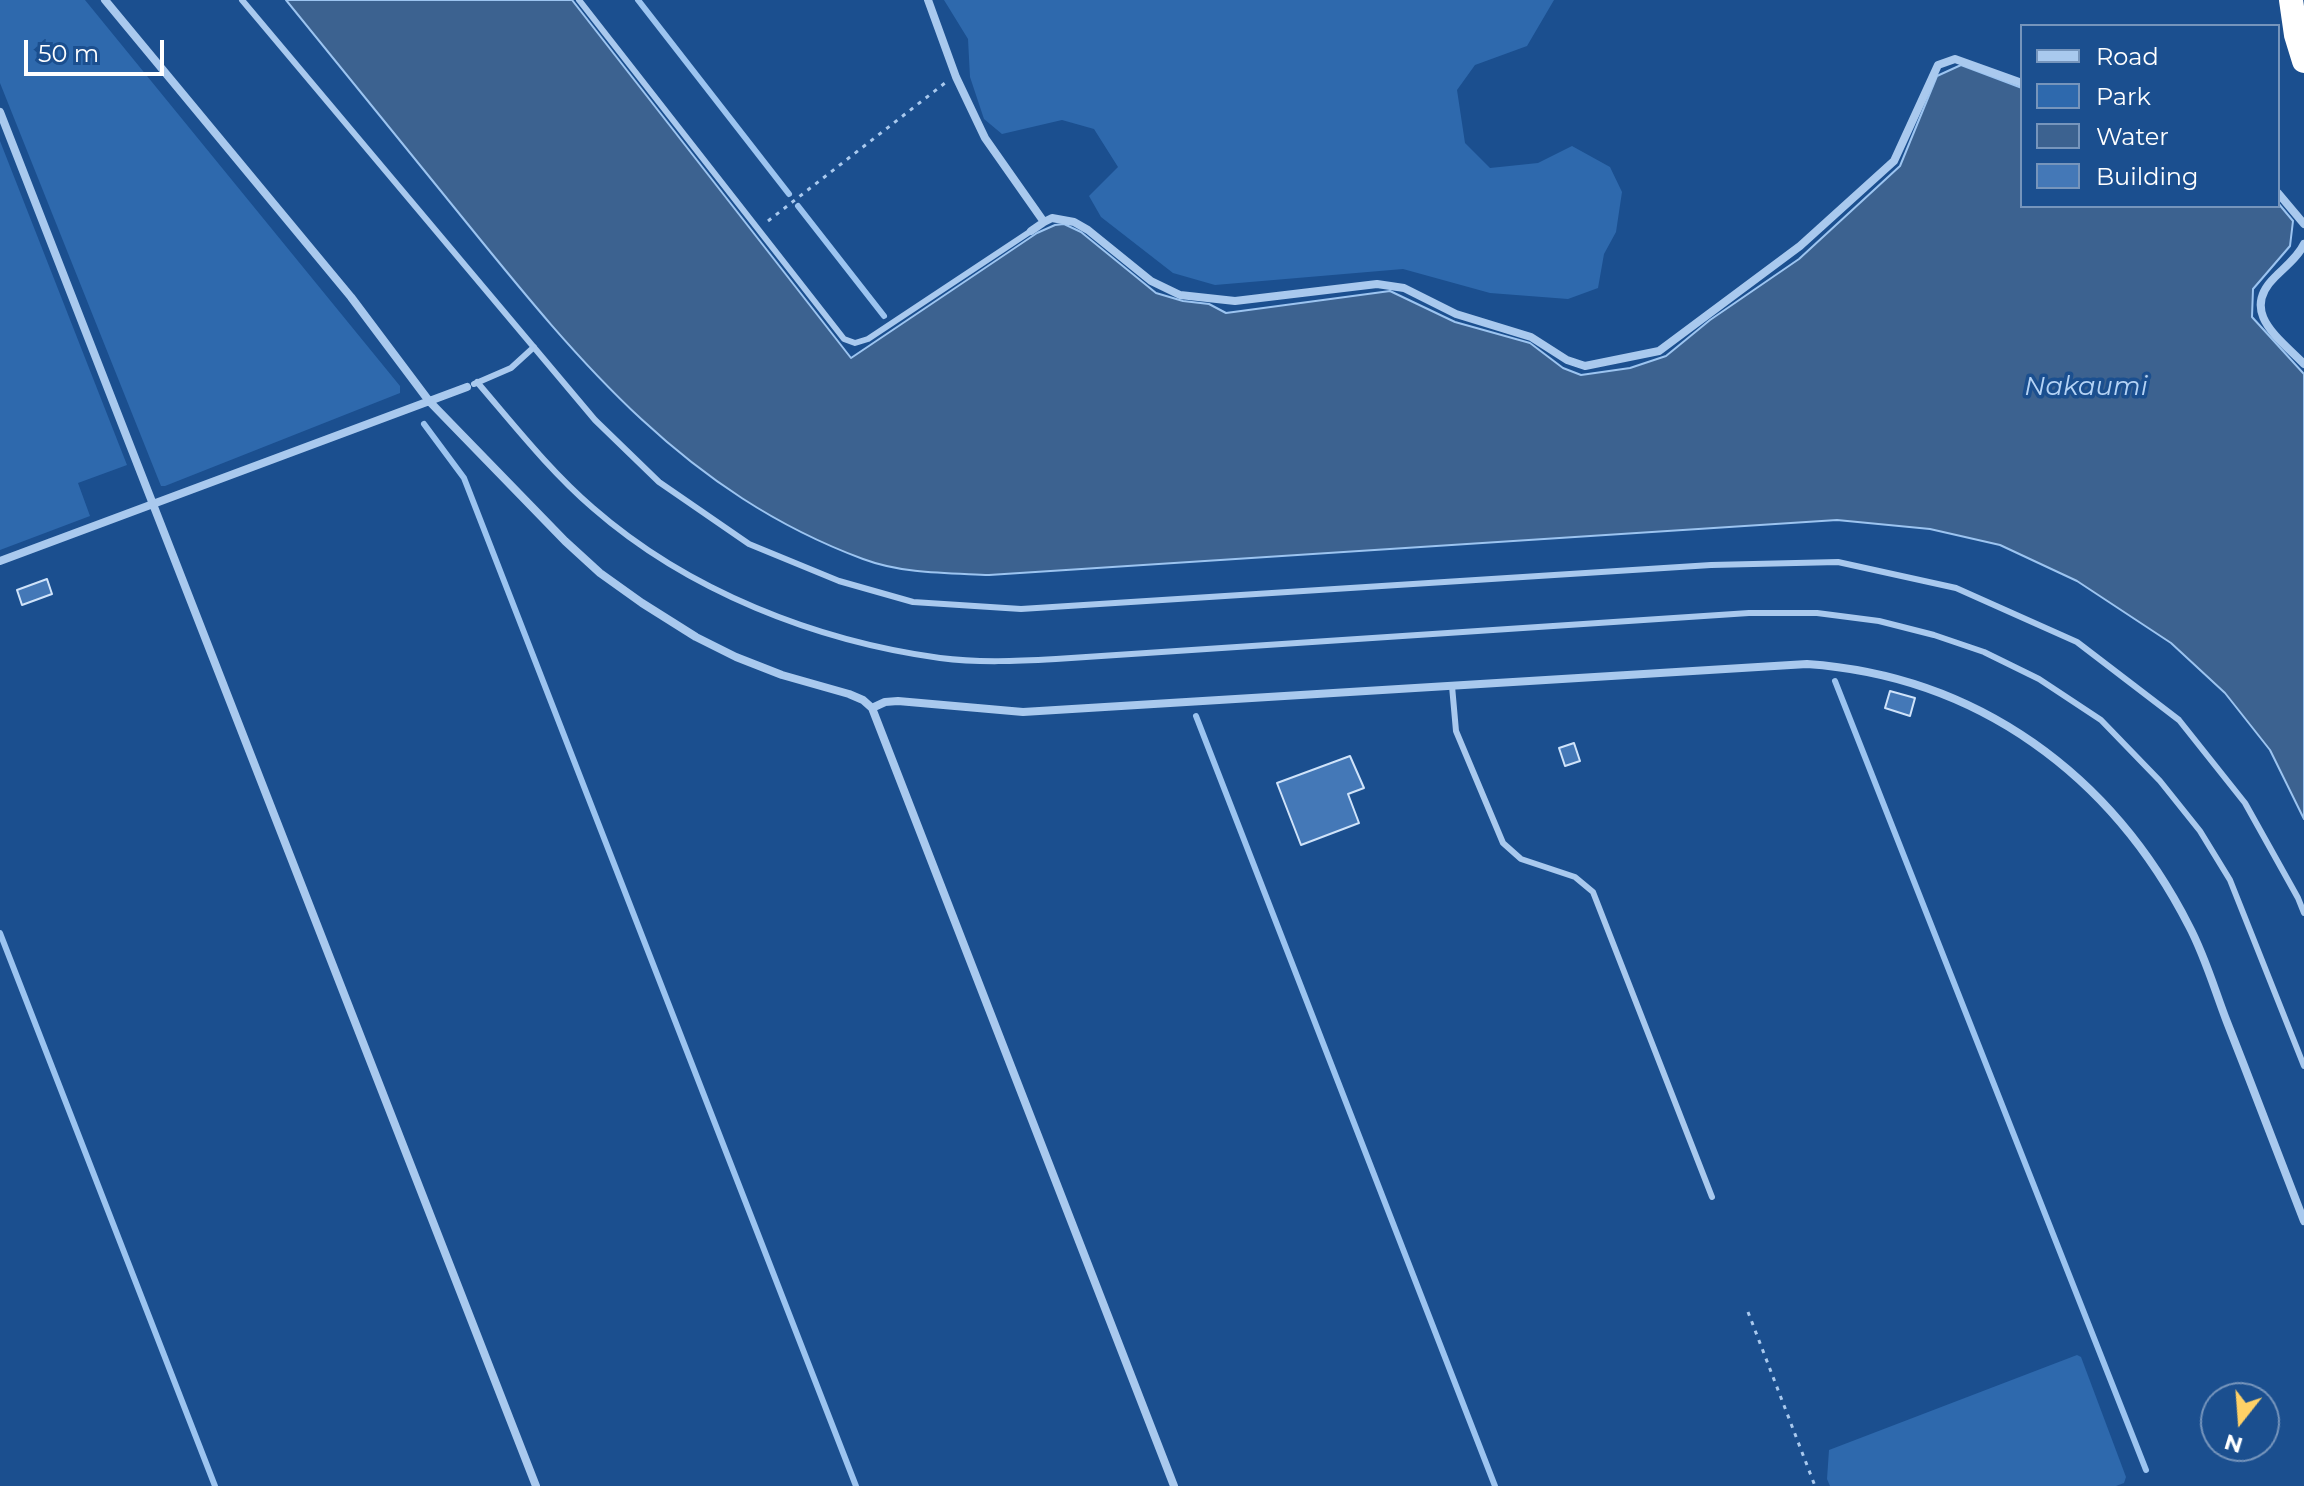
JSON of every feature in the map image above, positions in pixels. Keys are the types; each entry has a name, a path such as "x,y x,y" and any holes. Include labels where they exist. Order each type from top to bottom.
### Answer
{"highway":[{"path":"2291,0 2296,35 2304,61"}],"street":[{"path":"105,0 351,297 429,401 565,541 600,573 696,637 736,657 793,679 849,694 872,708 1174,1486"},
{"path":"928,0 956,77 985,138 1044,222"},
{"path":"1031,231 1052,218 1074,222 1151,281 1180,295 1235,301 1377,284 1404,288 1456,314 1531,337 1567,360 1585,366 1659,351 1800,246 1894,161 1938,65 1955,59 2020,82"},
{"path":"0,112 536,1486"},
{"path":"2280,195 2304,224"},
{"path":"2304,244 2298,254 2264,287 2260,295 2260,310 2267,325 2304,364"},
{"path":"0,561 467,387"},
{"path":"872,708 885,702 898,701 1023,712 1770,665 1818,665 1875,673 1917,686 2006,724 2080,779 2127,828 2160,874 2190,928 2304,1221"}],"lane":[{"path":"242,0 595,420 659,482 749,544 839,581 913,602 1021,609 1696,566 1838,562 1956,588 2077,642 2179,720 2245,803 2304,913"},
{"path":"579,0 844,339 855,343 868,339 1031,231"},
{"path":"467,387 511,368 534,347"},
{"path":"477,382 550,465 591,506 630,538 666,562 754,607 867,645 942,658 1005,661 1749,613 1817,613 1879,621 1984,652 2039,679 2101,720 2160,781 2200,831 2230,880 2304,1066"},
{"path":"1452,686 1456,731 1503,843 1521,859 1575,877 1593,892 1712,1197"}],"path":[{"path":"758,229 948,81"},
{"path":"1748,1312 1815,1486"}],"green space":[{"path":"0,0 85,0 400,386 400,393 161,486 0,83"},
{"path":"944,0 1554,0 1527,46 1475,65 1457,90 1465,143 1490,168 1538,163 1572,146 1610,167 1622,192 1616,232 1604,254 1598,288 1568,299 1490,293 1403,269 1215,285 1173,273 1101,217 1089,196 1118,167 1094,129 1062,120 1002,134 984,119 970,77 968,39"},
{"path":"0,141 127,465 78,483 90,516 0,550"},
{"path":"2077,1355 2081,1357 2126,1477 2124,1483 2116,1486 1830,1486 1827,1479 1829,1450"}],"water":[{"name":"Nakaumi","path":"286,0 572,0 851,358 1037,233 1064,224 1081,232 1156,293 1209,304 1226,313 1390,291 1455,322 1530,343 1563,368 1581,375 1630,368 1666,356 1710,320 1799,259 1900,166 1937,76 1961,65 2020,87 2020,208 2280,208 2280,205 2293,221 2290,246 2253,289 2252,317 2304,374 2304,819 2270,750 2225,693 2171,643 2077,581 2000,545 1930,529 1837,520 989,575 909,570 863,559 800,531 742,498 690,461 595,374 509,275"}],"building":[{"path":"47,579 52,594 22,605 17,590"},
{"path":"1890,691 1915,698 1910,716 1885,708"},
{"path":"1574,743 1580,761 1565,766 1559,748"},
{"path":"1350,756 1364,788 1348,794 1359,823 1301,845 1277,783"}],"waterway":[{"path":"638,0 789,194"},
{"path":"798,206 884,316"},
{"path":"424,424 464,478 856,1486"},
{"path":"1835,681 2146,1470"},
{"path":"1196,716 1495,1486"},
{"path":"0,933 215,1486"}]}
